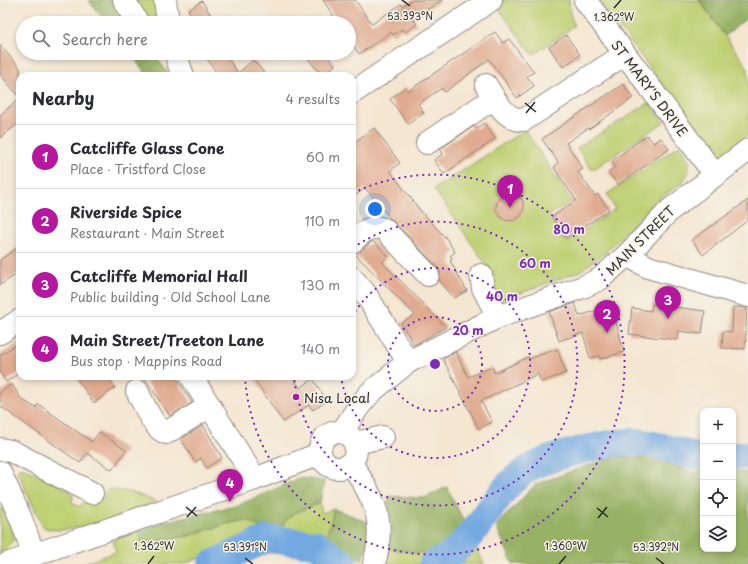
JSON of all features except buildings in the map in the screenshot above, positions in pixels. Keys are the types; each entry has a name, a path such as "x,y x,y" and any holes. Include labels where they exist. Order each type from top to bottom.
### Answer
{"street":[{"path":"124,0 134,16"},
{"path":"165,0 167,16"},
{"name":"ST MARY'S DRIVE","path":"585,0 715,175"},
{"path":"356,90 488,1"},
{"path":"427,143 490,91 508,115 517,120 524,120 625,54"},
{"path":"177,60 182,72"},
{"name":"MAIN STREET","path":"349,446 359,406 372,392 408,362 498,317 583,288 603,277 627,255 670,210 748,150"},
{"path":"356,239 370,228 377,226 384,229 428,275"},
{"path":"627,255 648,267 748,296"},
{"path":"481,275 483,288 498,317"},
{"path":"356,283 365,293 408,362"},
{"path":"0,333 16,323"},
{"path":"194,380 255,479"},
{"path":"137,391 161,431 166,433 210,406"},
{"path":"349,446 341,468 330,467 322,460 319,454 321,442 330,434 349,446 377,510 376,554"},
{"path":"349,446 382,437"},
{"path":"0,449 11,451 92,492"},
{"path":"7,564 255,479 319,454"},
{"path":"0,472 5,494 21,518 34,555"}],"green space":[{"path":"88,0 116,0 125,16 101,16"},
{"path":"129,0 158,0 157,16 139,16"},
{"path":"504,0 569,0 570,13 574,26 533,55 496,5"},
{"path":"597,0 699,0 748,68 748,135 717,159 624,33"},
{"path":"699,0 748,0 748,17 725,36"},
{"path":"135,60 158,60 167,72 145,72"},
{"path":"649,103 664,122 592,170 577,148"},
{"path":"525,130 572,201 549,215 566,242 615,209 607,194 680,145 689,161 688,173 683,182 657,200 606,252 580,271 499,301 492,284 494,276 434,189"},
{"path":"624,457 655,458 692,472 700,472 700,552 736,552 736,471 748,473 748,564 513,564 496,526 536,484 604,460"},
{"path":"19,468 24,468 69,490 73,496 72,503 80,507 87,498 100,499 108,489 131,492 157,502 83,527 54,530 43,527 17,471"},
{"path":"300,478 324,481 320,503 292,514 277,531 266,531 247,520 226,524 188,536 142,543 139,531 167,521 236,506"},
{"path":"447,487 468,530 456,545 441,552 433,553 389,548 391,528 388,496 425,498"},
{"path":"320,503 322,513 334,509 326,539 310,534 277,531 292,514"},
{"path":"3,508 15,538 4,553 0,554 0,509"},
{"path":"334,509 368,522 368,543 362,561 326,539"},
{"path":"248,520 266,531 184,564 82,564 116,552 113,540 139,531 142,543 188,536 226,524"},
{"path":"468,530 484,564 385,564 389,548 415,553 454,546"}],"waterway":[{"path":"433,564 446,558 457,549 478,525 511,482 535,465 560,456 587,449 625,442 653,444 700,457"},
{"path":"736,456 748,455"},
{"path":"212,564 267,539 316,544 344,564"}],"place":[{"name":"Catcliffe Glass Cone","path":"510,208"},
{"name":"Catcliffe Memorial Hall","path":"668,319"},
{"name":"Riverside Spice","path":"607,333"},
{"name":"Nisa Local","path":"296,397"},
{"name":"Main Street/Treeton Lane","path":"230,502"}]}
